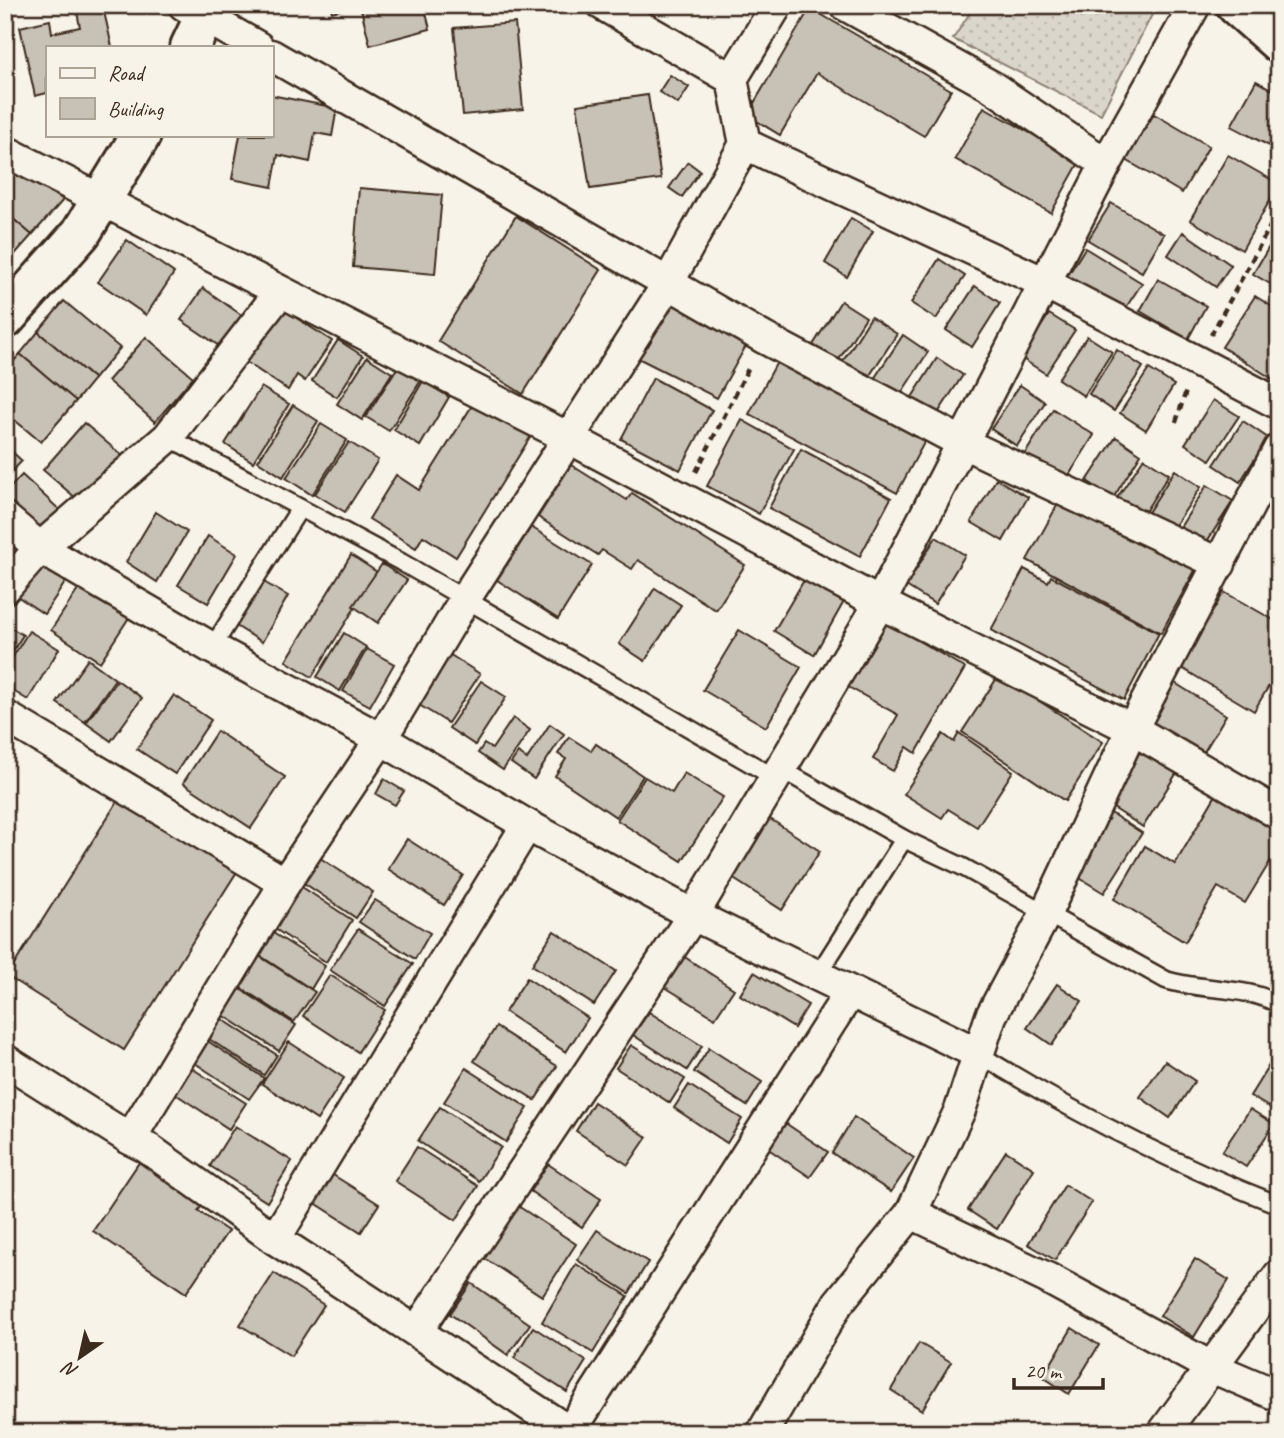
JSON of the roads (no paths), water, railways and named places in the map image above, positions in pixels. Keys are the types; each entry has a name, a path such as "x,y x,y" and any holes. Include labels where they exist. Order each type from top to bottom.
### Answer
{"street":[{"path":"603,5 732,79"},
{"path":"130,1139 285,883 381,739 465,599 667,285 745,144 732,79 777,5"},
{"path":"845,5 991,86 1105,164"},
{"path":"417,1331 693,915 776,772 880,603 1105,164 1195,5"},
{"path":"1236,5 1279,43"},
{"path":"198,19 256,46"},
{"path":"273,56 667,285 764,338 961,442 1220,564"},
{"path":"5,319 81,233 140,136"},
{"path":"745,144 1045,283 1279,404"},
{"path":"5,151 569,438 880,603 1132,729 1279,814"},
{"path":"5,588 40,548 167,437 280,292"},
{"path":"762,1433 838,1303 911,1213 960,1110 991,1016 1046,913 1132,729 1279,449"},
{"path":"5,518 40,548 212,648 381,739 527,825 693,915 977,1053"},
{"path":"5,716 285,883"},
{"path":"275,1239 527,825"},
{"path":"5,1060 130,1139 146,1146 275,1239 571,1432 850,992"},
{"path":"911,1213 1047,1279 1211,1367 1279,1396"},
{"path":"1163,1433 1279,1275"}],"lane":[{"path":"167,437 776,772 963,867 1166,981 1199,989 1241,993 1279,1005"},
{"path":"212,648 300,508"},
{"path":"817,975 904,839"},
{"path":"977,1053 1037,1090 1114,1130 1279,1205"}]}
